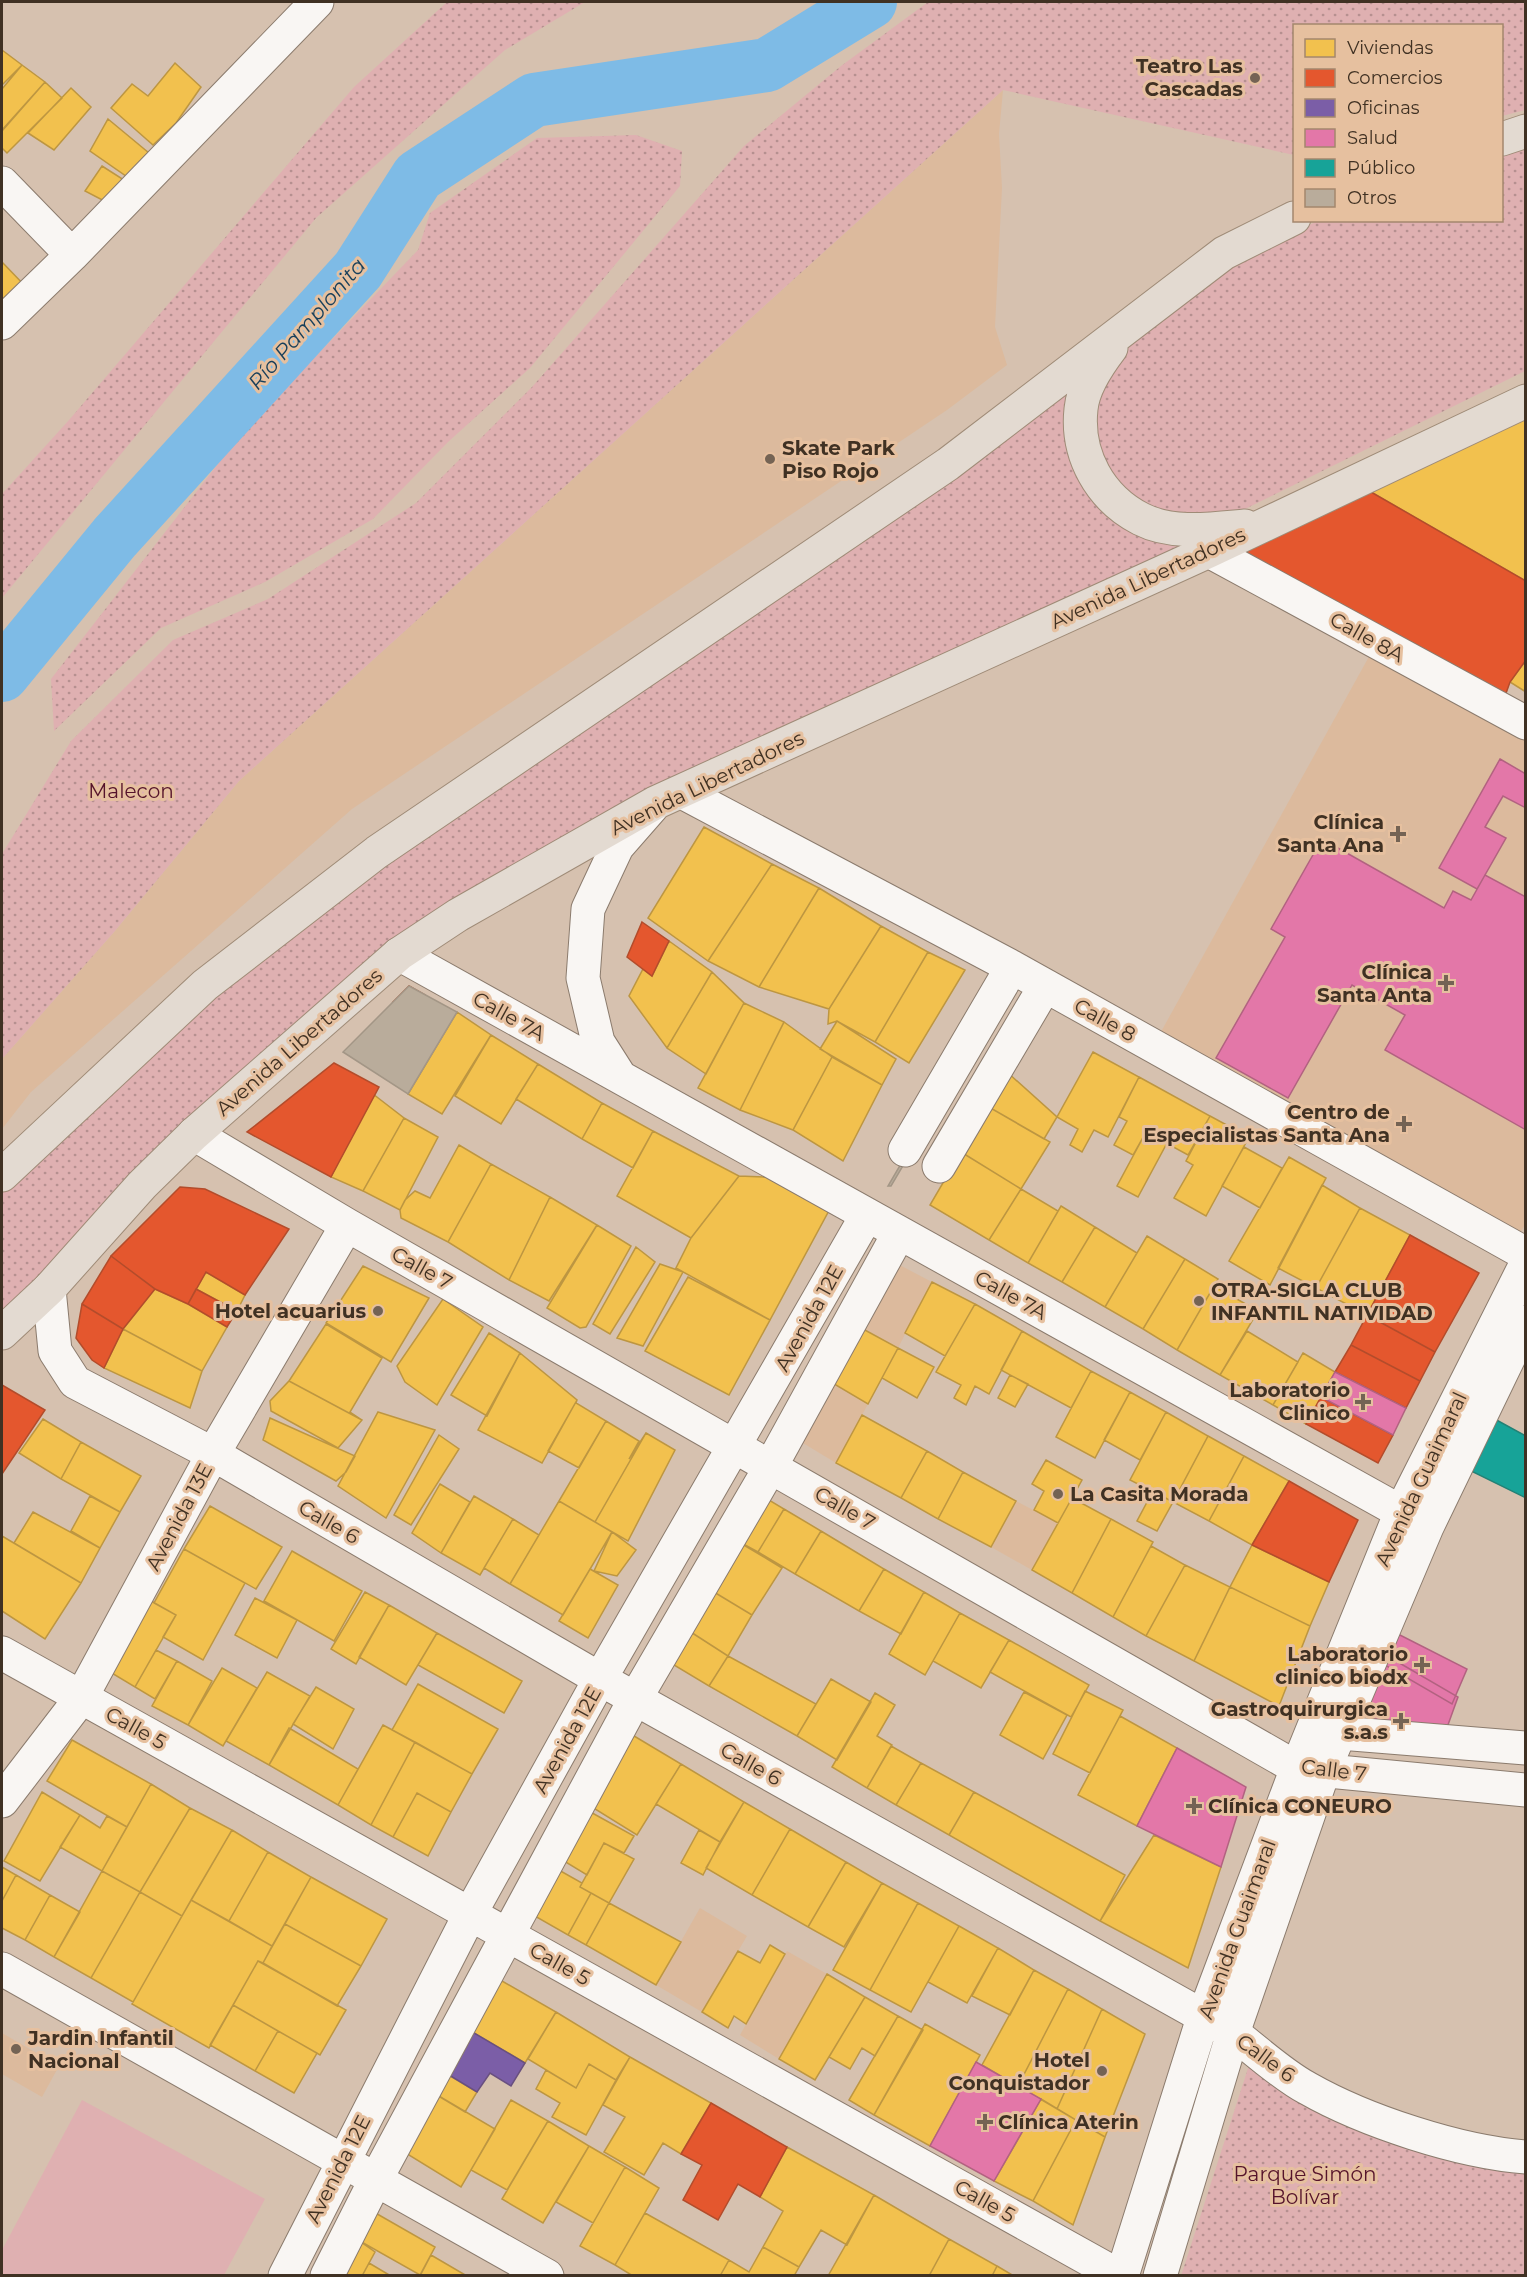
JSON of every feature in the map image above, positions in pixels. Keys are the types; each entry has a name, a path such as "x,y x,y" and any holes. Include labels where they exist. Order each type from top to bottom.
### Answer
{"main road":[{"path":"1503,139 1526,131"},
{"path":"2,1175 205,985 377,852 948,464 1224,253 1293,218"},
{"path":"1123,332 1094,371 1081,407 1081,441 1093,475 1113,501 1142,519 1168,527 1207,530 1268,523"},
{"name":"Avenida Libertadores","path":"2,1333 49,1289 142,1185 194,1134 399,954 458,915 668,797 1209,551 1526,401"}],"street":[{"path":"2,323 72,255 317,2"},
{"path":"2,183 72,255"},
{"name":"Calle 8A","path":"1209,551 1526,723"},
{"name":"Calle 8","path":"668,797 1012,967 1526,1254"},
{"name":"Calle 7A","path":"620,1077 598,1042 583,978 588,909 617,847 668,797"},
{"name":"Calle 7A","path":"399,954 1401,1512"},
{"path":"905,1150 1012,967"},
{"path":"939,1166 1045,986"},
{"name":"Calle 7","path":"194,1134 346,1225 1311,1769 1526,1790"},
{"name":"Avenida 12E","path":"285,2276 341,2161 470,1914 600,1679 737,1446 867,1215"},
{"name":"Avenida 13E","path":"2,1801 81,1698 213,1454 346,1225"},
{"name":"Avenida 12E","path":"327,2276 375,2181 635,1699 771,1466 899,1233"},
{"name":"Avenida Guaimaral","path":"1160,2276 1311,1769 1401,1512 1526,1264"},
{"name":"Calle 6","path":"49,1289 55,1351 75,1382 213,1454 635,1699 1233,2033 1307,2088 1394,2127 1493,2155 1526,2157"},
{"name":"Avenida Guaimaral","path":"1121,2276 1203,2018 1311,1769 1340,1733 1427,1527 1526,1322"},
{"name":"Calle 5","path":"2,1653 1121,2276"},
{"name":"Calle 7","path":"1340,1733 1526,1748"},
{"path":"2,1969 547,2276"}],"shaded area":[{"path":"1003,90 999,134 1002,188 995,327 1007,365 947,410 352,809 31,1092 2,1129 2,1059 114,932 239,781"},
{"name":"Clínica Santa Ana","path":"1371,653 1525,739 1526,1223 1517,1238 1157,1039"},
{"path":"890,1260 932,1282 898,1348 855,1325"},
{"path":"824,1378 868,1404 836,1463 793,1437"},
{"name":"La Casita Morada","path":"1016,1501 1058,1523 1032,1570 991,1547"},
{"path":"700,1908 747,1936 702,2012 656,1985"},
{"path":"787,1951 827,1974 779,2059 740,2035"},
{"name":"Jardin Infantil Nacional","path":"2,2033 59,2066 42,2097 2,2074"}],"green space":[{"path":"447,2 585,2 505,50 316,218 2,598 2,494 69,420 354,87"},
{"name":"Malecon","path":"928,2 1525,2 1525,110 1503,116 1503,24 1293,24 1293,155 1003,90 239,781 114,932 2,1059 2,854 71,741 173,640 268,599 416,503 532,387 744,146 841,66"},
{"path":"636,135 682,151 680,186 530,368 448,442 373,519 265,582 161,628 54,731 51,679 242,433 418,250 430,213 537,138"},
{"path":"1525,146 1525,371 1245,509 1171,521 1135,501 1106,474 1091,443 1099,389 1119,351 1242,255 1316,222 1503,222 1503,154"},
{"path":"1082,375 1083,473 1189,544 397,948 2,1323 2,1184 208,992 369,866"},
{"name":"Parque Simón Bolívar","path":"1251,2059 1406,2134 1525,2142 1525,2275 1181,2276"},
{"path":"82,2100 265,2199 224,2275 2,2275 2,2250"}],"building: Viviendas":[{"path":"2,50 22,65 2,85"},
{"path":"175,63 201,87 176,123 153,145 111,108 132,84 148,96"},
{"path":"22,65 45,82 2,130 2,89"},
{"path":"45,82 62,98 7,153 2,148 2,131"},
{"path":"71,88 91,107 54,150 28,133"},
{"path":"108,119 149,153 126,176 90,151"},
{"path":"102,166 124,180 110,204 85,191"},
{"path":"2,262 27,288 2,313"},
{"path":"1515,414 1526,422 1526,581 1364,488"},
{"path":"1526,660 1526,692 1510,682"},
{"path":"704,827 772,864 708,961 648,918"},
{"path":"772,864 819,888 759,987 708,961"},
{"path":"819,888 881,926 829,1009 759,987"},
{"path":"881,926 928,952 875,1042 837,1021 828,1024 829,1009"},
{"path":"669,941 712,972 667,1048 629,996 643,969 652,976"},
{"path":"928,952 965,970 909,1063 875,1042"},
{"path":"712,972 744,1003 706,1074 667,1048"},
{"path":"744,1003 784,1022 740,1110 698,1088"},
{"path":"457,1012 491,1035 442,1114 408,1094"},
{"path":"837,1021 896,1059 882,1085 820,1049"},
{"path":"784,1022 832,1057 793,1130 740,1110"},
{"path":"491,1035 538,1064 501,1124 455,1096"},
{"path":"1093,1052 1139,1077 1108,1137 1094,1130 1082,1152 1070,1145 1078,1129 1057,1117"},
{"path":"832,1057 882,1085 843,1161 793,1130"},
{"path":"538,1064 602,1103 582,1139 516,1099"},
{"path":"1007,1072 1057,1117 1044,1139 987,1106"},
{"path":"1139,1077 1210,1116 1188,1155 1146,1132 1133,1155 1114,1145 1127,1121 1119,1117"},
{"path":"373,1094 404,1118 363,1191 331,1177"},
{"path":"602,1103 653,1131 633,1168 582,1139"},
{"path":"987,1106 1050,1142 1021,1189 961,1152"},
{"path":"1210,1116 1249,1137 1206,1216 1174,1198 1193,1165 1186,1161"},
{"path":"404,1118 438,1137 400,1210 363,1191"},
{"path":"653,1131 739,1176 691,1238 617,1196"},
{"path":"1146,1132 1167,1143 1138,1197 1117,1186"},
{"path":"459,1145 491,1164 448,1242 401,1218 400,1210 405,1200 415,1191 430,1198"},
{"path":"1244,1147 1282,1168 1260,1208 1222,1186"},
{"path":"961,1152 1021,1189 989,1240 930,1205"},
{"path":"1289,1157 1326,1178 1270,1285 1229,1261"},
{"path":"491,1164 550,1197 509,1280 448,1242"},
{"path":"739,1176 786,1178 832,1205 770,1320 676,1268 691,1238"},
{"path":"1322,1185 1360,1208 1316,1288 1278,1268"},
{"path":"1021,1189 1058,1211 1028,1263 989,1240"},
{"path":"550,1197 597,1225 549,1301 509,1280"},
{"path":"1061,1206 1095,1227 1062,1282 1028,1263"},
{"path":"1360,1208 1410,1235 1367,1315 1316,1288"},
{"path":"597,1225 631,1246 586,1327 580,1328 547,1308"},
{"path":"1095,1227 1137,1253 1105,1307 1062,1282"},
{"path":"1147,1236 1185,1259 1143,1329 1105,1307"},
{"path":"636,1247 655,1262 610,1334 593,1324"},
{"path":"1185,1259 1218,1279 1177,1350 1143,1329"},
{"path":"660,1264 683,1272 643,1346 617,1338"},
{"name":"Hotel acuarius","path":"363,1266 429,1298 391,1362 326,1323"},
{"path":"206,1272 245,1295 237,1311 196,1289"},
{"path":"688,1277 770,1320 729,1395 645,1351"},
{"path":"932,1282 975,1304 945,1356 905,1333"},
{"path":"1214,1286 1258,1311 1220,1375 1177,1350"},
{"path":"155,1289 188,1304 227,1327 202,1371 123,1329"},
{"path":"443,1299 483,1327 437,1405 405,1382 397,1366"},
{"path":"975,1304 1022,1331 989,1394 975,1386 966,1405 954,1398 961,1385 936,1372"},
{"path":"852,1323 898,1348 868,1404 824,1378"},
{"path":"326,1324 382,1358 350,1412 362,1420 289,1381"},
{"path":"123,1329 202,1371 190,1408 104,1368"},
{"path":"1022,1331 1091,1371 1071,1408 1001,1370"},
{"path":"1247,1331 1298,1362 1273,1405 1220,1375"},
{"path":"489,1333 520,1353 487,1416 451,1395"},
{"path":"898,1348 934,1367 917,1398 882,1378"},
{"path":"520,1353 577,1400 542,1463 478,1430"},
{"path":"1303,1353 1335,1372 1306,1424 1273,1405"},
{"path":"1091,1371 1130,1392 1095,1458 1056,1437"},
{"path":"1010,1375 1028,1384 1015,1407 998,1398"},
{"path":"289,1381 362,1420 338,1448 271,1411 270,1401"},
{"path":"1130,1392 1166,1412 1140,1460 1104,1440"},
{"path":"577,1400 576,1403 606,1421 579,1468 548,1451"},
{"path":"378,1412 435,1430 386,1518 338,1486"},
{"path":"1166,1412 1208,1436 1173,1502 1130,1480"},
{"path":"862,1415 927,1451 901,1498 836,1463"},
{"path":"270,1418 355,1456 346,1472 336,1481 263,1440"},
{"path":"43,1419 81,1442 61,1479 19,1453"},
{"path":"606,1421 639,1441 629,1459 646,1433 595,1522 559,1501"},
{"path":"646,1433 675,1450 628,1541 595,1522"},
{"path":"439,1435 459,1449 411,1525 394,1515"},
{"path":"1208,1436 1244,1456 1209,1521 1173,1502"},
{"path":"81,1442 141,1476 120,1512 61,1479"},
{"path":"927,1451 963,1472 938,1519 901,1498"},
{"path":"1244,1456 1289,1481 1252,1545 1209,1521"},
{"name":"La Casita Morada","path":"1046,1460 1082,1480 1058,1523 1034,1510 1044,1491 1032,1484"},
{"path":"963,1472 1016,1501 991,1547 938,1519"},
{"path":"440,1484 470,1502 441,1553 412,1533"},
{"path":"440,1484 470,1502 441,1553 412,1533"},
{"path":"1153,1491 1173,1502 1157,1531 1137,1521"},
{"path":"759,1494 784,1509 758,1552 732,1538"},
{"path":"90,1496 120,1512 100,1548 71,1531"},
{"path":"474,1496 513,1519 480,1575 441,1553"},
{"path":"1072,1498 1111,1519 1072,1593 1032,1570"},
{"path":"559,1501 612,1532 563,1615 510,1584"},
{"path":"210,1506 282,1547 256,1589 184,1549"},
{"path":"784,1509 821,1531 795,1574 758,1552"},
{"path":"33,1512 100,1548 81,1583 14,1543"},
{"path":"513,1519 539,1535 510,1584 484,1568"},
{"path":"1111,1519 1153,1542 1113,1617 1072,1593"},
{"path":"821,1531 884,1569 859,1611 795,1574"},
{"path":"612,1532 636,1550 617,1576 594,1571"},
{"path":"2,1536 81,1583 45,1639 2,1611"},
{"path":"732,1538 782,1568 752,1615 704,1586"},
{"path":"1252,1545 1329,1582 1310,1626 1230,1587"},
{"path":"1151,1546 1185,1565 1146,1636 1113,1617"},
{"path":"184,1549 245,1583 203,1660 163,1637 176,1615 154,1603"},
{"path":"292,1551 362,1591 334,1641 264,1601"},
{"path":"1185,1565 1230,1587 1194,1661 1146,1636"},
{"path":"590,1569 618,1585 588,1638 559,1621"},
{"path":"884,1569 924,1592 901,1634 859,1611"},
{"path":"704,1586 752,1615 728,1656 683,1627"},
{"path":"1230,1587 1310,1626 1279,1706 1194,1661"},
{"path":"365,1592 389,1605 356,1664 331,1649"},
{"path":"924,1592 960,1613 925,1675 889,1654"},
{"path":"144,1597 176,1615 135,1687 105,1669"},
{"path":"255,1598 297,1620 277,1658 235,1635"},
{"path":"389,1605 437,1633 406,1685 359,1657"},
{"path":"960,1613 1009,1640 981,1688 933,1661"},
{"path":"683,1627 728,1656 709,1686 664,1659"},
{"path":"437,1633 522,1681 504,1713 418,1665"},
{"path":"1009,1640 1089,1685 1071,1717 990,1672"},
{"path":"156,1650 177,1661 155,1699 135,1687"},
{"path":"728,1656 816,1704 797,1736 709,1686"},
{"path":"177,1661 212,1681 188,1725 152,1706"},
{"path":"222,1668 257,1688 223,1746 188,1725"},
{"path":"267,1672 310,1696 269,1765 226,1741"},
{"path":"831,1679 871,1702 837,1760 797,1736"},
{"path":"418,1684 498,1729 472,1774 392,1730"},
{"path":"316,1687 354,1709 333,1749 293,1724"},
{"path":"1085,1691 1123,1710 1090,1773 1053,1754"},
{"path":"1024,1692 1067,1715 1043,1759 1000,1735"},
{"path":"875,1693 895,1705 877,1736 892,1745 867,1788 832,1767"},
{"path":"1120,1716 1177,1748 1137,1826 1078,1795"},
{"path":"383,1725 415,1742 371,1825 338,1805"},
{"path":"289,1728 358,1769 338,1805 269,1765"},
{"path":"624,1730 681,1764 637,1835 587,1804"},
{"path":"72,1740 151,1784 127,1827 47,1781"},
{"path":"415,1742 472,1774 451,1812 417,1793 393,1837 371,1825"},
{"path":"891,1746 921,1763 896,1805 867,1788"},
{"path":"921,1763 974,1792 949,1835 896,1805"},
{"path":"681,1764 744,1802 720,1842 656,1804"},
{"path":"151,1784 190,1808 140,1892 102,1871"},
{"path":"42,1792 80,1815 40,1881 4,1861"},
{"path":"974,1792 1125,1875 1100,1921 949,1835"},
{"path":"417,1793 451,1812 428,1856 393,1837"},
{"path":"744,1802 790,1829 752,1895 706,1868"},
{"path":"190,1808 232,1830 182,1916 140,1892"},
{"path":"585,1809 634,1836 624,1853 604,1843 587,1875 559,1858"},
{"path":"80,1815 100,1828 107,1816 127,1827 102,1871 60,1847"},
{"path":"790,1829 846,1862 808,1927 752,1895"},
{"path":"232,1830 268,1852 229,1921 191,1900"},
{"path":"699,1830 720,1842 703,1875 681,1863"},
{"path":"1154,1835 1221,1867 1188,1968 1100,1921"},
{"path":"604,1843 634,1859 609,1903 580,1887"},
{"path":"268,1852 311,1877 272,1946 229,1921"},
{"path":"846,1862 882,1883 844,1947 808,1927"},
{"path":"2,1867 16,1875 2,1901"},
{"path":"557,1869 582,1883 580,1887 591,1893 568,1935 533,1915"},
{"path":"102,1871 140,1892 91,1978 54,1957"},
{"path":"16,1875 50,1895 25,1940 2,1928 2,1901"},
{"path":"311,1877 387,1919 361,1966 285,1924"},
{"path":"882,1883 918,1903 870,1990 833,1970"},
{"path":"140,1892 182,1916 133,2002 91,1978"},
{"path":"591,1893 609,1903 586,1945 568,1935"},
{"path":"50,1895 80,1912 54,1957 25,1940"},
{"path":"191,1900 272,1946 263,1963 258,1961 209,2048 132,2004"},
{"path":"609,1903 681,1942 656,1985 586,1945"},
{"path":"918,1903 959,1926 911,2012 870,1990"},
{"path":"285,1924 361,1966 337,2006 263,1963"},
{"path":"959,1926 998,1948 967,2003 928,1982"},
{"path":"770,1945 785,1954 746,2024 734,2016 728,2028 702,2012 738,1951 760,1963"},
{"path":"998,1948 1034,1970 1010,2015 972,1996"},
{"path":"258,1961 346,2010 320,2055 233,2005"},
{"path":"1034,1970 1068,1989 1018,2086 982,2065"},
{"path":"827,1974 865,1997 815,2080 779,2059"},
{"path":"495,1977 556,2012 525,2063 469,2030"},
{"path":"1068,1989 1102,2009 1057,2109 1018,2086"},
{"path":"865,1997 898,2016 875,2056 862,2048 850,2069 829,2057"},
{"path":"233,2005 278,2031 255,2071 210,2045"},
{"name":"Hotel Conquistador","path":"1102,2009 1145,2034 1105,2137 1057,2109"},
{"path":"556,2012 630,2057 616,2080 589,2064 576,2088 528,2059"},
{"path":"898,2016 923,2030 874,2115 849,2100"},
{"path":"925,2024 980,2055 930,2146 874,2115"},
{"path":"278,2031 317,2053 294,2093 255,2071"},
{"path":"630,2057 711,2103 681,2154 663,2143 644,2175 604,2152 625,2117 603,2105"},
{"path":"589,2064 616,2080 586,2135 552,2117 560,2103 536,2089 546,2070 576,2088"},
{"path":"447,2074 477,2092 465,2112 435,2094"},
{"path":"432,2092 495,2129 461,2187 404,2152"},
{"path":"1041,2099 1076,2120 1033,2201 994,2181"},
{"path":"511,2100 548,2121 507,2190 471,2170"},
{"path":"1076,2120 1105,2137 1073,2225 1033,2201"},
{"path":"548,2121 589,2146 543,2223 502,2199"},
{"path":"589,2146 625,2167 593,2223 556,2202"},
{"path":"787,2147 874,2195 847,2245 821,2230 799,2267 763,2247 783,2211 760,2197"},
{"path":"625,2167 659,2188 615,2265 580,2246"},
{"path":"874,2195 949,2239 929,2276 828,2276"},
{"path":"372,2211 435,2247 420,2275 358,2240"},
{"path":"645,2213 729,2260 720,2276 633,2276 615,2265"},
{"path":"949,2239 997,2266 992,2276 929,2276"},
{"path":"358,2240 375,2252 362,2276 338,2276"},
{"path":"763,2247 799,2267 794,2276 720,2276 729,2260 749,2272"},
{"path":"431,2255 467,2276 420,2276"},
{"path":"369,2263 391,2276 362,2276"},
{"path":"997,2266 1014,2276 992,2276"}],"building: Comercios":[{"path":"1364,488 1526,581 1526,660 1510,682 1504,699 1234,552"},
{"path":"642,922 669,941 652,976 627,957"},
{"path":"409,986 425,995 412,1012 393,1002"},
{"path":"388,1008 403,1016 388,1031 372,1025"},
{"path":"334,1063 379,1087 331,1177 247,1132"},
{"path":"180,1187 205,1189 289,1229 245,1295 206,1272 188,1304 155,1289 111,1256"},
{"path":"1410,1235 1479,1273 1435,1352 1367,1315"},
{"path":"111,1256 155,1289 123,1329 82,1304"},
{"path":"196,1289 237,1311 227,1327 188,1304"},
{"path":"82,1304 123,1329 104,1368 92,1360 76,1338"},
{"path":"1367,1315 1435,1352 1420,1381 1351,1345"},
{"path":"1351,1345 1420,1381 1406,1408 1335,1372"},
{"path":"2,1385 45,1410 2,1474"},
{"path":"1321,1397 1393,1435 1378,1463 1306,1424"},
{"path":"1289,1481 1358,1520 1329,1582 1252,1545"},
{"path":"711,2103 787,2147 760,2197 738,2184 718,2220 683,2200 702,2165 681,2154"}],"building: Oficinas":[{"path":"469,2030 525,2063 511,2086 490,2073 477,2092 444,2072"}],"building: Salud":[{"path":"1500,759 1526,774 1526,808 1503,796 1485,827 1506,838 1477,889 1439,868"},
{"path":"1322,839 1444,908 1453,891 1471,900 1485,875 1526,897 1526,1130 1385,1050 1405,1015 1352,985 1288,1098 1216,1058 1285,937 1271,929"},
{"name":"Laboratorio Clinico","path":"1335,1372 1406,1408 1393,1435 1321,1397"},
{"name":"Laboratorio clinico biodx","path":"1392,1631 1467,1669 1452,1704 1378,1661"},
{"name":"Gastroquirurgica s.a.s","path":"1384,1654 1458,1697 1440,1747 1342,1744"},
{"name":"Clínica CONEURO","path":"1177,1748 1246,1787 1221,1867 1137,1826"},
{"name":"Clínica Aterin","path":"976,2062 1041,2099 994,2181 930,2146"}],"building: Público":[{"path":"1491,1417 1526,1436 1526,1498 1467,1469"}],"building: Otros":[{"path":"409,986 457,1012 408,1094 343,1052"},
{"path":"933,1109 936,1110 891,1186 888,1186"}],"waterway":[{"name":"Río Pamplonita","path":"2,675 115,537 358,270 418,176 534,100 767,65 870,2"}],"place":[{"name":"Teatro Las Cascadas","path":"1255,78"},
{"name":"Skate Park Piso Rojo","path":"770,459"},
{"name":"Clínica Santa Ana","path":"1398,834"},
{"name":"Clínica Santa Anta","path":"1446,983"},
{"name":"Centro de Especialistas Santa Ana","path":"1404,1124"},
{"name":"OTRA-SIGLA CLUB INFANTIL NATIVIDAD","path":"1199,1301"},
{"name":"Hotel acuarius","path":"378,1311"},
{"name":"Laboratorio Clinico","path":"1363,1402"},
{"name":"La Casita Morada","path":"1058,1494"},
{"name":"Laboratorio clinico biodx","path":"1422,1665"},
{"name":"Gastroquirurgica s.a.s","path":"1401,1721"},
{"name":"Clínica CONEURO","path":"1194,1806"},
{"name":"Jardin Infantil Nacional","path":"16,2049"},
{"name":"Hotel Conquistador","path":"1102,2071"},
{"name":"Clínica Aterin","path":"985,2122"}]}
